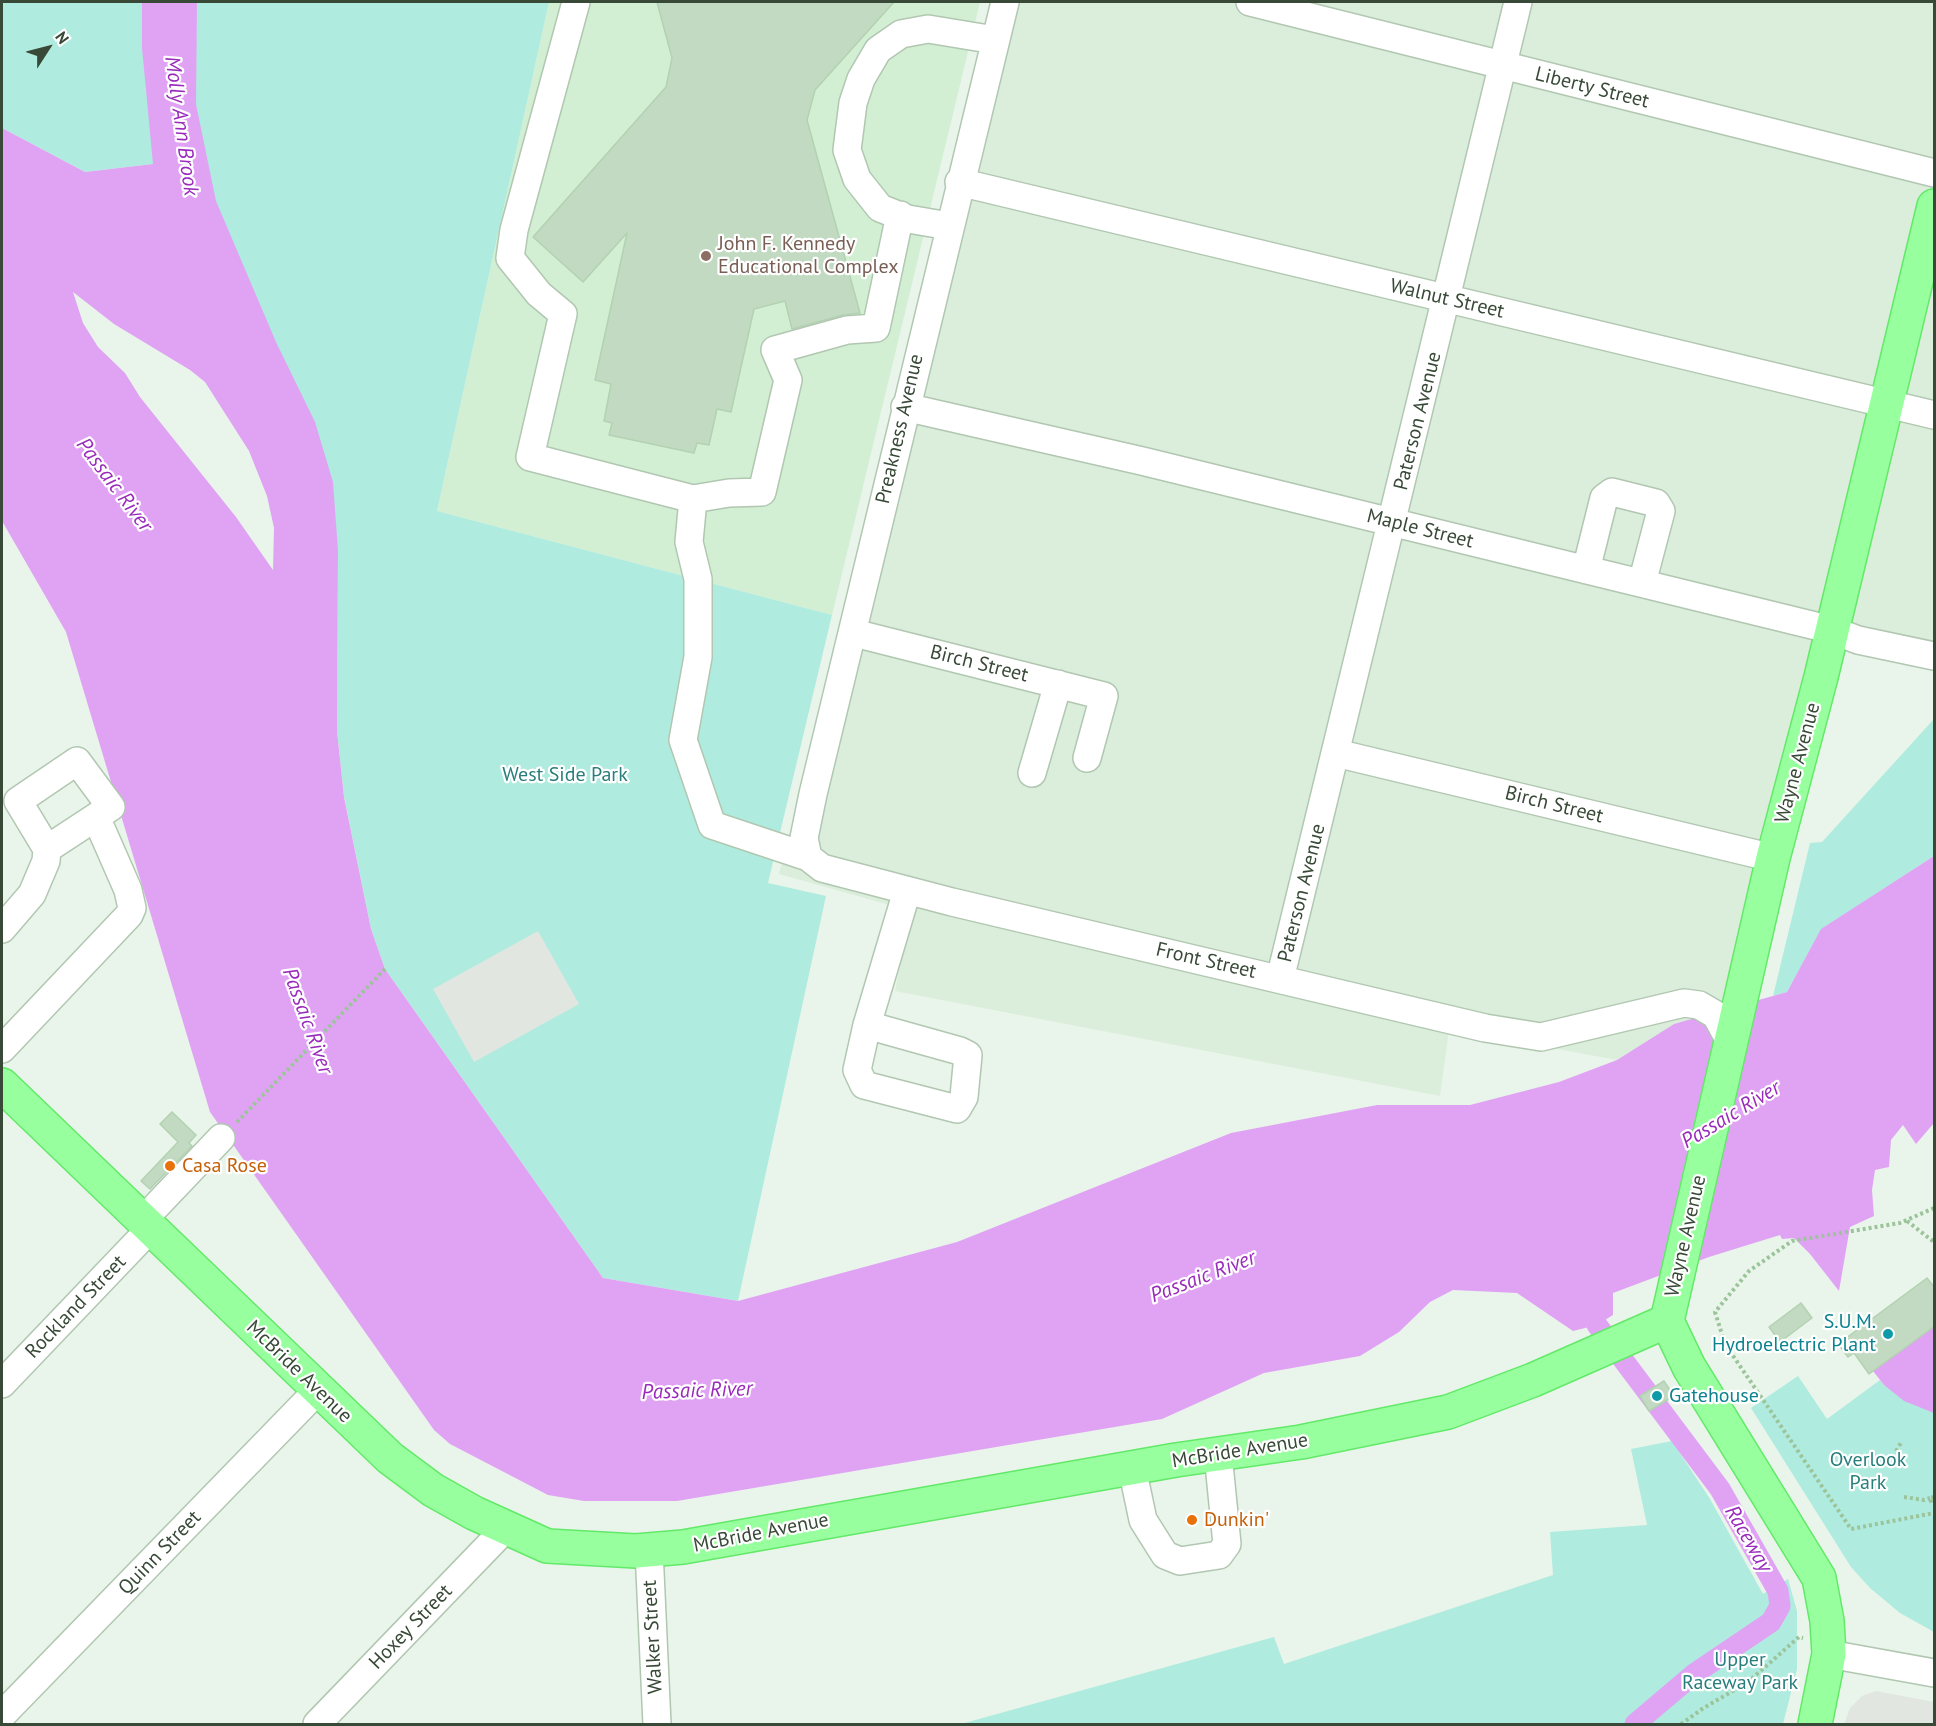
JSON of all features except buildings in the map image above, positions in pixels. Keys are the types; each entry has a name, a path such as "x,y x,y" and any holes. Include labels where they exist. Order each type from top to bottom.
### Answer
{"main road":[{"name":"Wayne Avenue","path":"1667,1321 1773,858 1832,630 1935,206"},
{"name":"McBride Avenue","path":"2,1085 390,1458 433,1490 505,1529 547,1546 591,1550 649,1550 683,1547 1132,1468 1301,1442 1448,1412 1613,1346 1667,1321"},
{"path":"1667,1321 1689,1367 1819,1578 1828,1646 1815,1725"}],"street":[{"path":"576,2 514,230 510,258 539,294 563,314 530,457 693,499 729,493 762,492 788,380 775,350 847,330 876,328 900,215"},
{"name":"Preakness Avenue","path":"808,857 804,838 959,182 1005,2"},
{"name":"Liberty Street","path":"1250,2 1935,173"},
{"name":"Paterson Avenue","path":"1280,979 1393,523 1518,2"},
{"path":"949,226 880,208 857,179 847,150 853,103 861,79 878,50 902,34 928,28 995,40"},
{"name":"Walnut Street","path":"959,182 1935,415"},
{"name":"Maple Street","path":"905,407 1642,583 1832,630 1858,640 1935,656"},
{"path":"1586,570 1604,498 1612,492 1656,503 1661,511 1642,583"},
{"name":"Front Street","path":"693,499 690,542 698,579 698,657 683,740 712,825 808,857 822,868 907,891 1485,1028 1541,1037 1684,1003 1699,1005 1716,1015 1731,1043"},
{"name":"Birch Street","path":"854,633 1104,696 1087,758"},
{"path":"1032,773 1058,684"},
{"name":"Birch Street","path":"1336,753 1773,858"},
{"path":"2,929 32,894 41,877 47,849 18,801 77,761 111,807 47,849"},
{"path":"2,1049 129,915 132,908 128,890 96,817"},
{"path":"867,1025 907,891"},
{"name":"Rockland Street","path":"2,1384 146,1225 221,1138"},
{"name":"Quinn Street","path":"2,1716 318,1390"},
{"path":"1132,1468 1143,1521 1165,1554 1180,1561 1189,1560 1219,1555 1227,1544 1218,1454"},
{"name":"Hoxey Street","path":"316,1725 505,1529"},
{"name":"Walker Street","path":"649,1550 657,1725"},
{"path":"1828,1646 1935,1673"}],"path":[{"path":"221,1138 385,969"},
{"path":"1935,1208 1907,1221 1792,1241 1749,1270 1715,1312 1725,1344 1851,1529 1935,1513"},
{"path":"1907,1221 1935,1242"},
{"path":"1896,1451 1902,1441"},
{"path":"1904,1497 1924,1500 1932,1497 1932,1504 1935,1503"},
{"path":"1681,1725 1702,1709 1748,1682 1799,1638 1828,1646"}],"shaded area":[{"name":"John F. Kennedy Educational Complex","path":"549,2 980,2 832,615 437,511"},
{"path":"1016,2 1934,2 1934,654 1833,630 1731,1019 1674,1024 1617,1060 1449,1029 1440,1096 895,991 911,911 779,874"},
{"path":"538,931 579,1004 474,1062 433,989"},
{"path":"1876,1691 1934,1702 1934,1724 1844,1724 1850,1708 1862,1696"}],"green space":[{"name":"West Side Park","path":"2,2 549,2 437,511 832,615 768,883 826,896 738,1301 603,1278 385,969 371,929 344,796 337,731 338,551 153,164 85,172 2,128"},
{"path":"1934,719 1934,856 1822,929 1787,992 1773,996 1810,843 1822,842"},
{"name":"Overlook Park","path":"1798,1376 1827,1419 1880,1380 1884,1385 1934,1412 1934,1632 1900,1613 1870,1588 1851,1567 1751,1408"},
{"name":"Upper Raceway Park","path":"1672,1441 1710,1499 1763,1594 1788,1579 1797,1611 1797,1669 1783,1724 961,1724 1274,1637 1284,1664 1553,1575 1550,1532 1647,1525 1631,1449"}],"water":[{"path":"142,2 197,2 196,104 216,201 276,342 315,422 333,482 338,551 337,731 344,797 371,929 385,969 603,1278 738,1301 957,1242 1231,1133 1377,1105 1470,1105 1559,1082 1617,1060 1674,1024 1787,992 1821,929 1934,856 1934,1123 1916,1144 1903,1125 1891,1140 1889,1167 1875,1170 1872,1190 1874,1216 1850,1227 1839,1291 1810,1254 1794,1238 1782,1239 1780,1235 1709,1257 1613,1293 1613,1315 1597,1325 1573,1331 1517,1293 1453,1290 1430,1302 1399,1332 1360,1356 1264,1373 1162,1419 677,1501 584,1501 548,1495 450,1444 434,1430 210,1112 66,632 2,521 2,128 85,172 153,164 142,48","holes":["73,292 114,324 190,370 205,382 249,451 267,496 274,528 273,570 236,517 140,397 125,373 98,347 83,323"]},
{"path":"1934,1326 1934,1413 1904,1401 1884,1385 1873,1371"}],"waterway":[{"name":"Raceway","path":"1597,1325 1720,1489 1778,1591 1780,1606 1771,1622 1694,1674 1635,1724"}],"place":[{"name":"John F. Kennedy Educational Complex","path":"706,256"},
{"name":"Casa Rose","path":"170,1166"},
{"name":"S.U.M. Hydroelectric Plant","path":"1888,1334"},
{"name":"Gatehouse","path":"1657,1396"},
{"name":"Dunkin'","path":"1192,1520"}],"water label":[{"name":"Molly Ann Brook","path":"181,126"},
{"name":"Passaic River","path":"114,485"},
{"name":"Passaic River","path":"307,1021"},
{"name":"Passaic River","path":"1731,1115"},
{"name":"Passaic River","path":"1203,1277"},
{"name":"Passaic River","path":"697,1391"}]}
